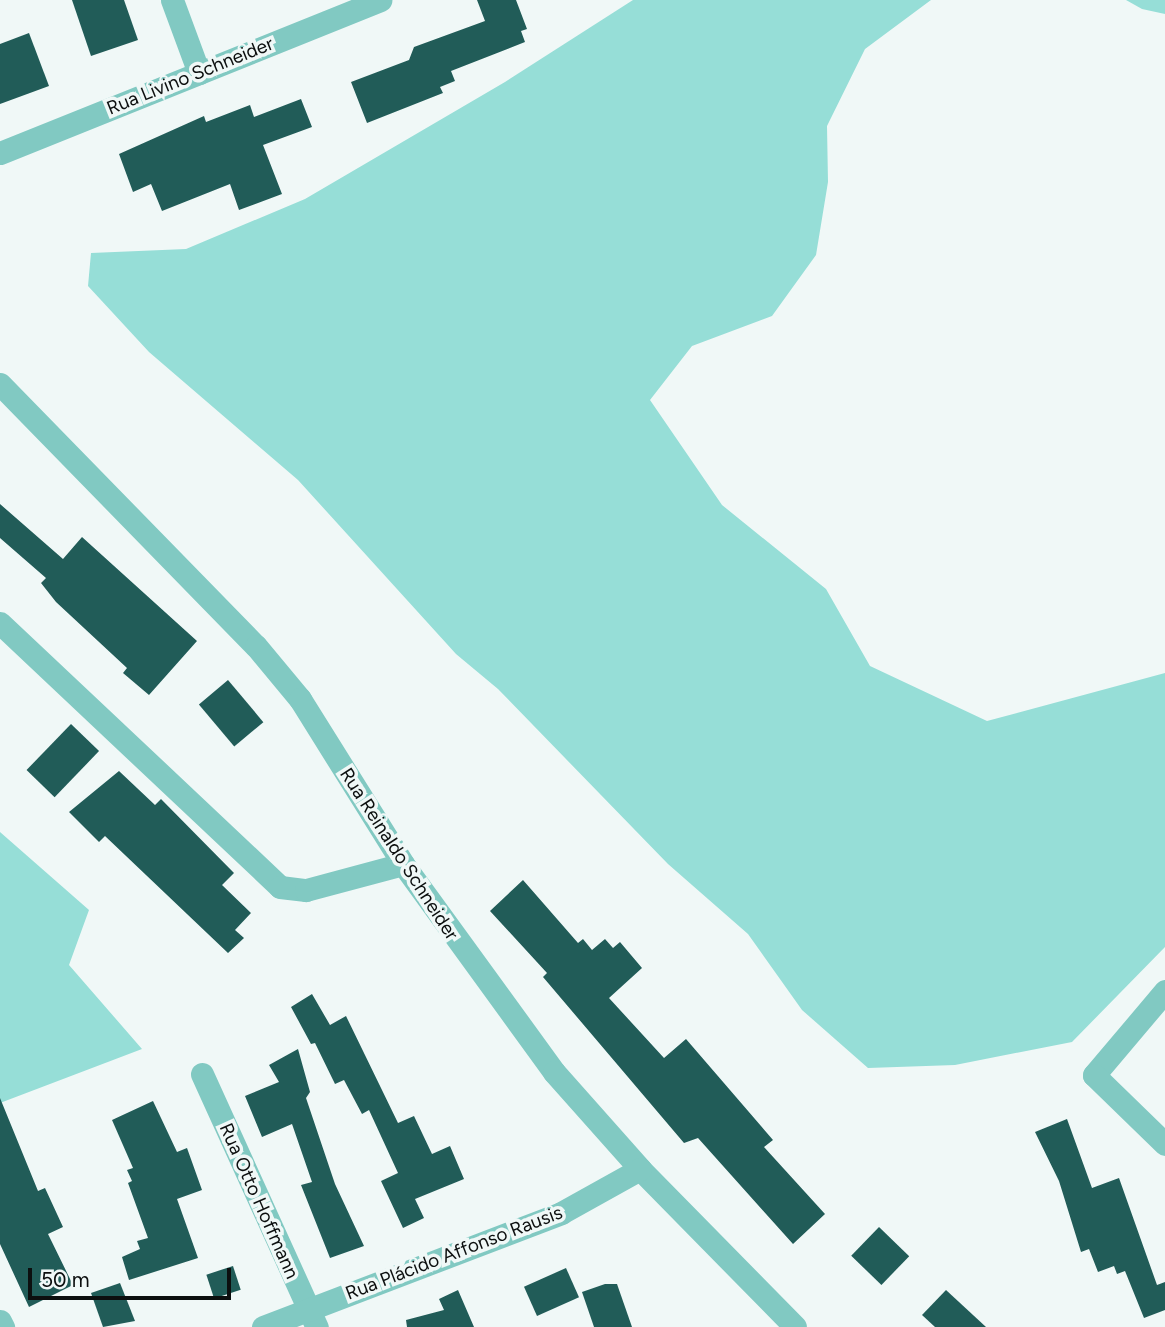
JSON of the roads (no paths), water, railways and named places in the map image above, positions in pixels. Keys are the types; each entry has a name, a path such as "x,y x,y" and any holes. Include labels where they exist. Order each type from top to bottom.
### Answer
{"street":[{"path":"172,0 199,73"},
{"name":"Rua Livino Schneider","path":"0,153 380,0"},
{"name":"Rua Reinaldo Schneider","path":"0,384 209,596 300,699 403,864 554,1072 640,1168 795,1327"},
{"path":"0,624 280,887 306,890 403,864"},
{"path":"1165,992 1094,1075 1165,1144"},
{"name":"Rua Otto Hoffmann","path":"202,1074 313,1318"},
{"name":"Rua Plácido Affonso Rausis","path":"263,1327 313,1318 561,1213 640,1168"},
{"path":"0,1321 3,1327"}]}
